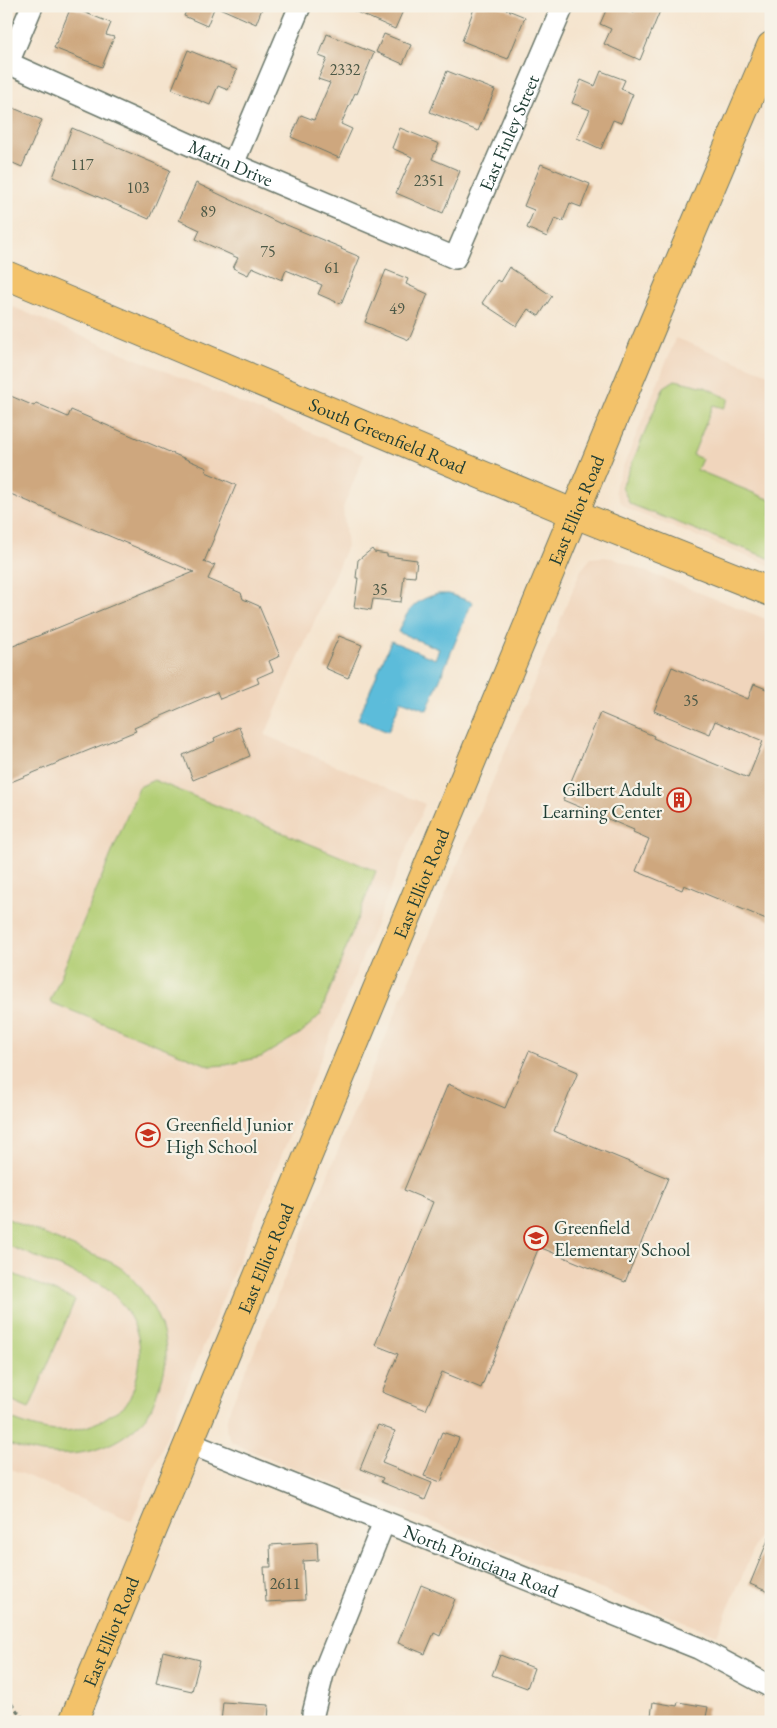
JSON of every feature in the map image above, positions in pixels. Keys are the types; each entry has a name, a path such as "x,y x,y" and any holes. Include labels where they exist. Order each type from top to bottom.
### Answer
{"main road":[{"name":"East Elliot Road","path":"73,1722 652,326 771,46"},
{"name":"South Greenfield Road","path":"6,275 575,514 771,592"}],"street":[{"name":"Marin Drive","path":"32,6 8,63 233,164 455,258"},
{"path":"233,164 300,6"},
{"name":"East Finley Street","path":"455,258 562,6"},
{"name":"North Poinciana Road","path":"189,1443 698,1648 771,1687"},
{"path":"314,1722 313,1714 323,1674 384,1522"}],"path":[{"path":"6,1696 26,1722"}],"shaded area":[{"name":"Greenfield Junior High School","path":"6,304 364,455 343,508 347,546 265,735 425,804 132,1521 6,1467"},
{"path":"676,338 771,375 771,566 628,509 620,502 615,491 616,484"},
{"name":"Greenfield Elementary School","path":"591,558 612,558 771,621 771,1508 717,1635 241,1447 232,1442 226,1430 231,1406 581,570"}],"green space":[{"path":"675,380 705,387 729,399 724,408 713,405 693,455 702,459 697,470 771,500 771,559 630,504 622,487 664,387"},
{"path":"154,780 376,871 320,1015 301,1033 261,1057 226,1065 210,1066 50,1002 139,787"},
{"path":"6,1218 117,1266 135,1282 155,1311 163,1333 165,1370 154,1402 146,1417 129,1433 113,1443 78,1453 60,1454 42,1453 6,1443 6,1417 26,1425 54,1431 80,1429 105,1419 126,1404 135,1383 140,1355 139,1343 132,1321 119,1300 110,1291 94,1281 6,1245"},
{"path":"6,1271 75,1300 29,1409 6,1399"}],"water":[{"path":"449,594 472,602 427,710 401,700 388,732 358,719 391,641 435,659 439,649 398,632 412,607 430,596"}],"building":[{"path":"188,6 215,6 207,26 184,16"},
{"path":"215,6 263,6 256,24"},
{"path":"343,6 405,6 395,29"},
{"path":"475,6 498,6 525,17 508,59 462,41"},
{"path":"608,6 619,6 634,13 637,6 662,6 640,60 604,44 611,29 600,24"},
{"path":"71,7 111,23 106,35 114,37 102,67 54,48"},
{"path":"327,34 374,53 357,94 355,93 341,124 352,129 339,158 291,137 301,115 314,120 330,83 318,79 327,59 319,56"},
{"path":"384,34 411,45 403,64 376,52"},
{"path":"188,50 237,70 228,90 218,86 210,105 172,89"},
{"path":"447,71 495,90 478,131 430,112"},
{"path":"601,71 625,80 621,89 633,94 621,123 613,120 601,149 577,138 590,110 572,103 581,80 595,86"},
{"path":"6,105 42,120 22,167 6,160"},
{"path":"72,128 170,170 149,219 53,177"},
{"path":"400,128 439,144 432,159 460,171 443,213 396,193 412,157 392,148"},
{"path":"541,164 590,184 581,207 570,203 563,221 555,218 547,237 527,228 534,210 524,206"},
{"path":"196,183 281,224 360,257 341,304 318,294 322,285 286,270 282,280 252,267 248,275 233,268 238,258 196,239 200,230 179,220"},
{"path":"509,267 552,296 539,316 528,309 517,326 482,303 497,280 500,282"},
{"path":"386,270 408,279 406,284 428,294 409,340 365,322"},
{"path":"6,394 34,406 36,403 68,417 71,410 207,468 206,472 236,485 204,562 212,565 215,564 208,579 241,593 243,599 259,606 280,656 269,661 273,671 257,678 259,683 220,699 217,692 134,728 136,731 6,784 6,649 194,572 6,492"},
{"path":"372,549 374,552 387,554 387,556 417,560 415,577 404,576 401,602 373,599 371,610 354,607 358,578 356,578 358,560"},
{"path":"339,636 362,645 348,678 325,668"},
{"path":"672,667 748,699 754,684 771,691 771,921 684,885 682,890 636,871 649,839 633,832 634,830 563,800 600,713 654,736 653,738 748,778 763,741 715,721 710,734 654,711"},
{"path":"239,727 250,756 193,780 183,755 215,741 214,738"},
{"path":"529,1051 578,1072 554,1131 668,1178 625,1282 539,1247 481,1388 442,1372 426,1410 382,1392 398,1354 375,1345 433,1202 404,1190 448,1084 505,1108"},
{"path":"378,1425 395,1431 382,1463 432,1483 425,1500 381,1482 383,1478 360,1469"},
{"path":"442,1432 459,1438 441,1482 424,1476"},
{"path":"771,1535 771,1593 750,1584"},
{"path":"317,1542 318,1560 303,1561 305,1600 266,1602 264,1567 271,1567 270,1545"},
{"path":"421,1585 455,1599 440,1636 434,1633 425,1654 398,1643"},
{"path":"163,1651 200,1660 192,1691 156,1683"},
{"path":"500,1655 534,1668 527,1688 492,1675"},
{"path":"223,1702 269,1705 268,1722 221,1722"},
{"path":"653,1702 677,1706 678,1702 708,1707 705,1722 650,1722"}],"place":[{"name":"Gilbert Adult Learning Center","path":"679,800"},
{"name":"Greenfield Junior High School","path":"148,1135"},
{"name":"Greenfield Elementary School","path":"536,1238"}]}
